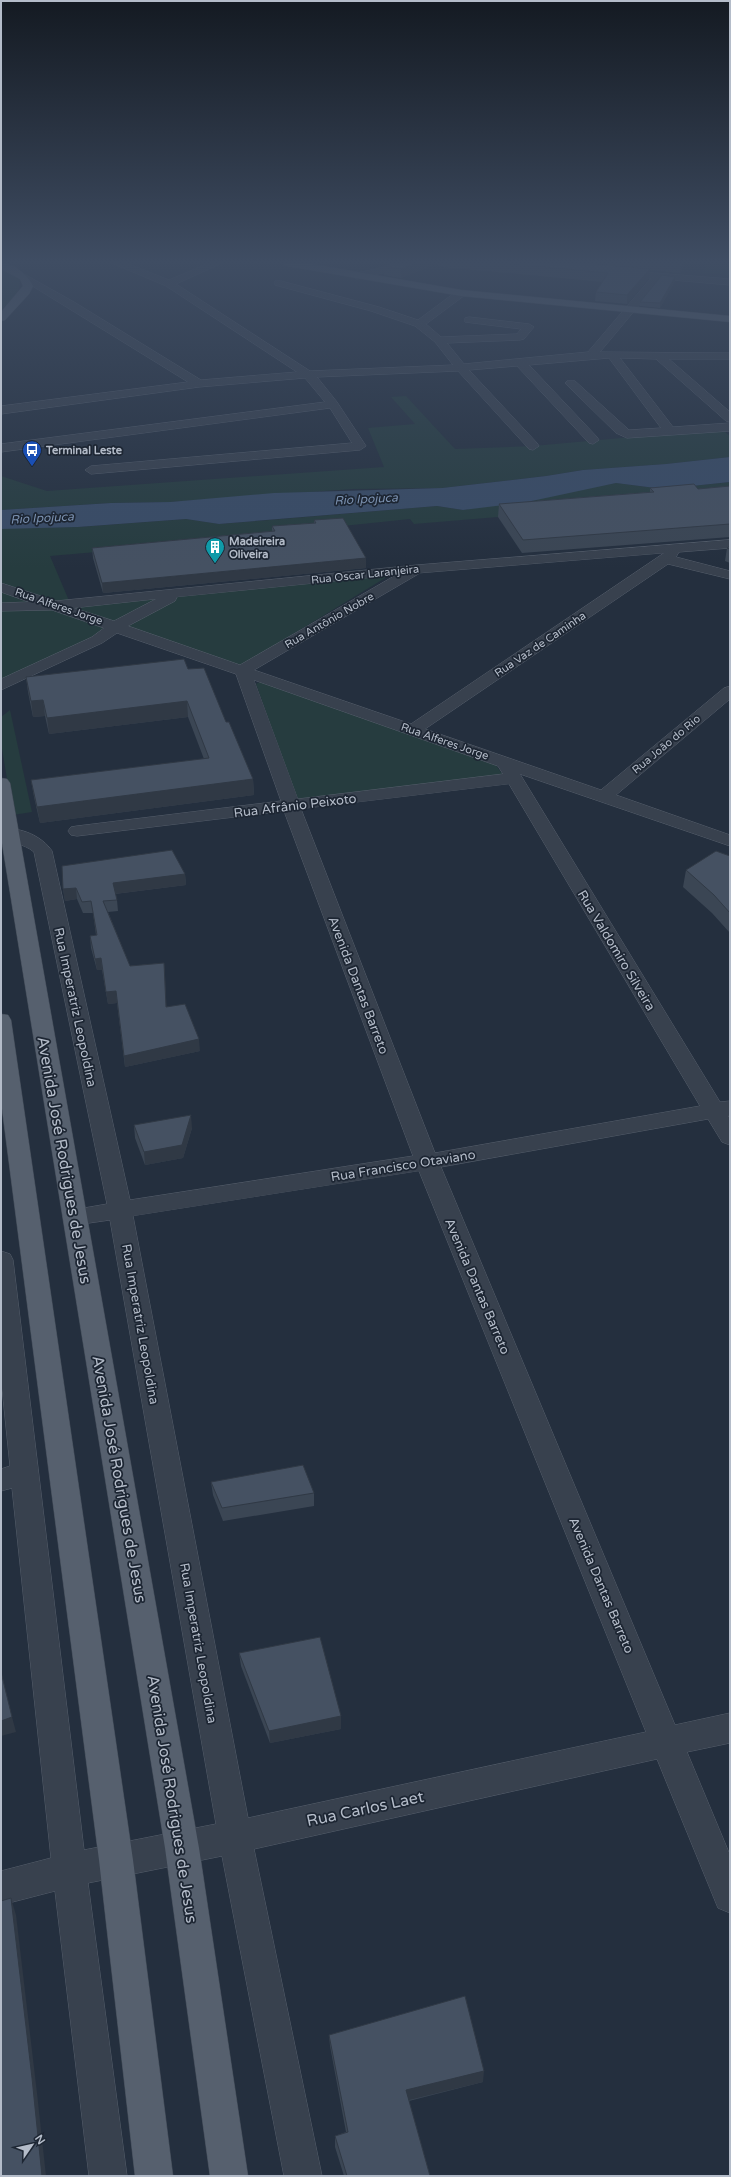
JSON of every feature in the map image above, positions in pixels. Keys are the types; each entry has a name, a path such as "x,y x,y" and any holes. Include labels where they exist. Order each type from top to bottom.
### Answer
{"main road":[{"name":"Avenida José Rodrigues de Jesus","path":"1,783 182,1848 229,2176"},
{"path":"1,1020 116,1860 154,2176"}],"street":[{"path":"168,365 199,384"},
{"path":"91,470 360,446 333,404 308,374 293,365"},
{"path":"458,365 533,446"},
{"path":"1,410 199,384 308,374 461,368 494,365"},
{"path":"522,365 593,440"},
{"path":"619,365 670,432"},
{"path":"670,365 724,406 730,418"},
{"path":"571,383 620,430 631,434 730,426"},
{"path":"1,448 333,404"},
{"name":"Rua Oscar Laranjeira","path":"1,607 56,606 417,569 672,554 730,544"},
{"path":"672,554 730,575"},
{"name":"Rua Vaz de Caminha","path":"413,730 672,554"},
{"name":"Rua Antônio Nobre","path":"242,670 417,569"},
{"name":"Rua Alferes Jorge","path":"1,587 413,730 509,770 603,797 730,841"},
{"name":"Rua Alferes Jorge","path":"1,685 97,640 116,626 182,592"},
{"name":"Rua Alferes Jorge","path":"97,640 160,642"},
{"name":"Avenida Dantas Barreto","path":"242,670 291,805 427,1162 668,1742 730,1896"},
{"name":"Rua João do Rio","path":"603,797 730,691"},
{"name":"Rua Afrânio Peixoto","path":"77,831 291,805 509,770"},
{"name":"Rua Valdomiro Silveira","path":"509,770 722,1110 730,1137"},
{"name":"Rua Imperatriz Leopoldina","path":"10,834 34,842 43,851 120,1210 235,1837"},
{"name":"Rua Francisco Otaviano","path":"75,1217 427,1162 722,1110"},
{"path":"1,1260 12,1477 69,1870 108,2176"},
{"name":"Rua Carlos Laet","path":"1,1888 69,1870 235,1837 730,1728"},
{"path":"235,1837 303,2176"}],"green space":[{"path":"406,396 455,449 533,446 721,429 730,436 730,457 666,464 583,470 546,476 442,488 353,489 170,502 111,503 1,510 1,476 47,491 384,467 368,428 415,424 391,397"},
{"path":"730,482 730,498 414,524 410,519 314,529 316,533 50,556 70,603 58,604 1,585 1,528 78,527 186,519 220,524 437,506 463,510 616,483 663,489"},
{"path":"395,572 239,667 121,626 184,593"},
{"path":"1,587 52,605 1,606"},
{"path":"178,594 116,625 61,606"},
{"path":"56,607 113,627 1,684 1,611"},
{"path":"260,682 495,764 503,775 297,799 256,684"},
{"path":"10,710 32,812 13,815 1,743 1,717"}],"water":[{"name":"Rio Ipojuca","path":"730,457 730,482 663,489 616,483 527,502 463,510 437,506 219,524 186,519 78,527 1,529 1,510 111,503 170,502 274,493 442,488 546,476 583,470 666,464"}],"building":[{"path":"694,484 698,489 730,486 730,524 523,540 499,504 654,492 650,488"},
{"path":"343,518 366,558 102,583 92,548 275,531 272,526 316,523 314,520"},
{"path":"184,659 188,669 204,668 226,722 229,722 253,779 37,807 31,780 209,758 187,701 47,718 43,700 31,701 26,677"},
{"path":"172,850 185,874 113,883 117,900 103,901 130,966 164,963 166,1007 185,1004 199,1039 124,1056 116,991 106,992 101,958 95,959 90,936 97,935 91,901 82,902 76,888 63,889 62,866"},
{"path":"716,851 730,856 730,913 714,895 686,870"},
{"path":"191,1115 182,1145 144,1152 134,1125"},
{"path":"303,1465 314,1493 222,1508 211,1482"},
{"path":"320,1637 341,1716 269,1731 239,1653"},
{"path":"1,1672 12,1717 1,1721"},
{"path":"11,1898 42,2176 1,2176 1,1901"},
{"path":"465,1996 484,2071 406,2090 430,2176 347,2176 335,2136 348,2132 329,2035"}],"place":[{"name":"Terminal Leste","path":"32,467"},
{"name":"Madeireira Oliveira","path":"215,564"}]}
